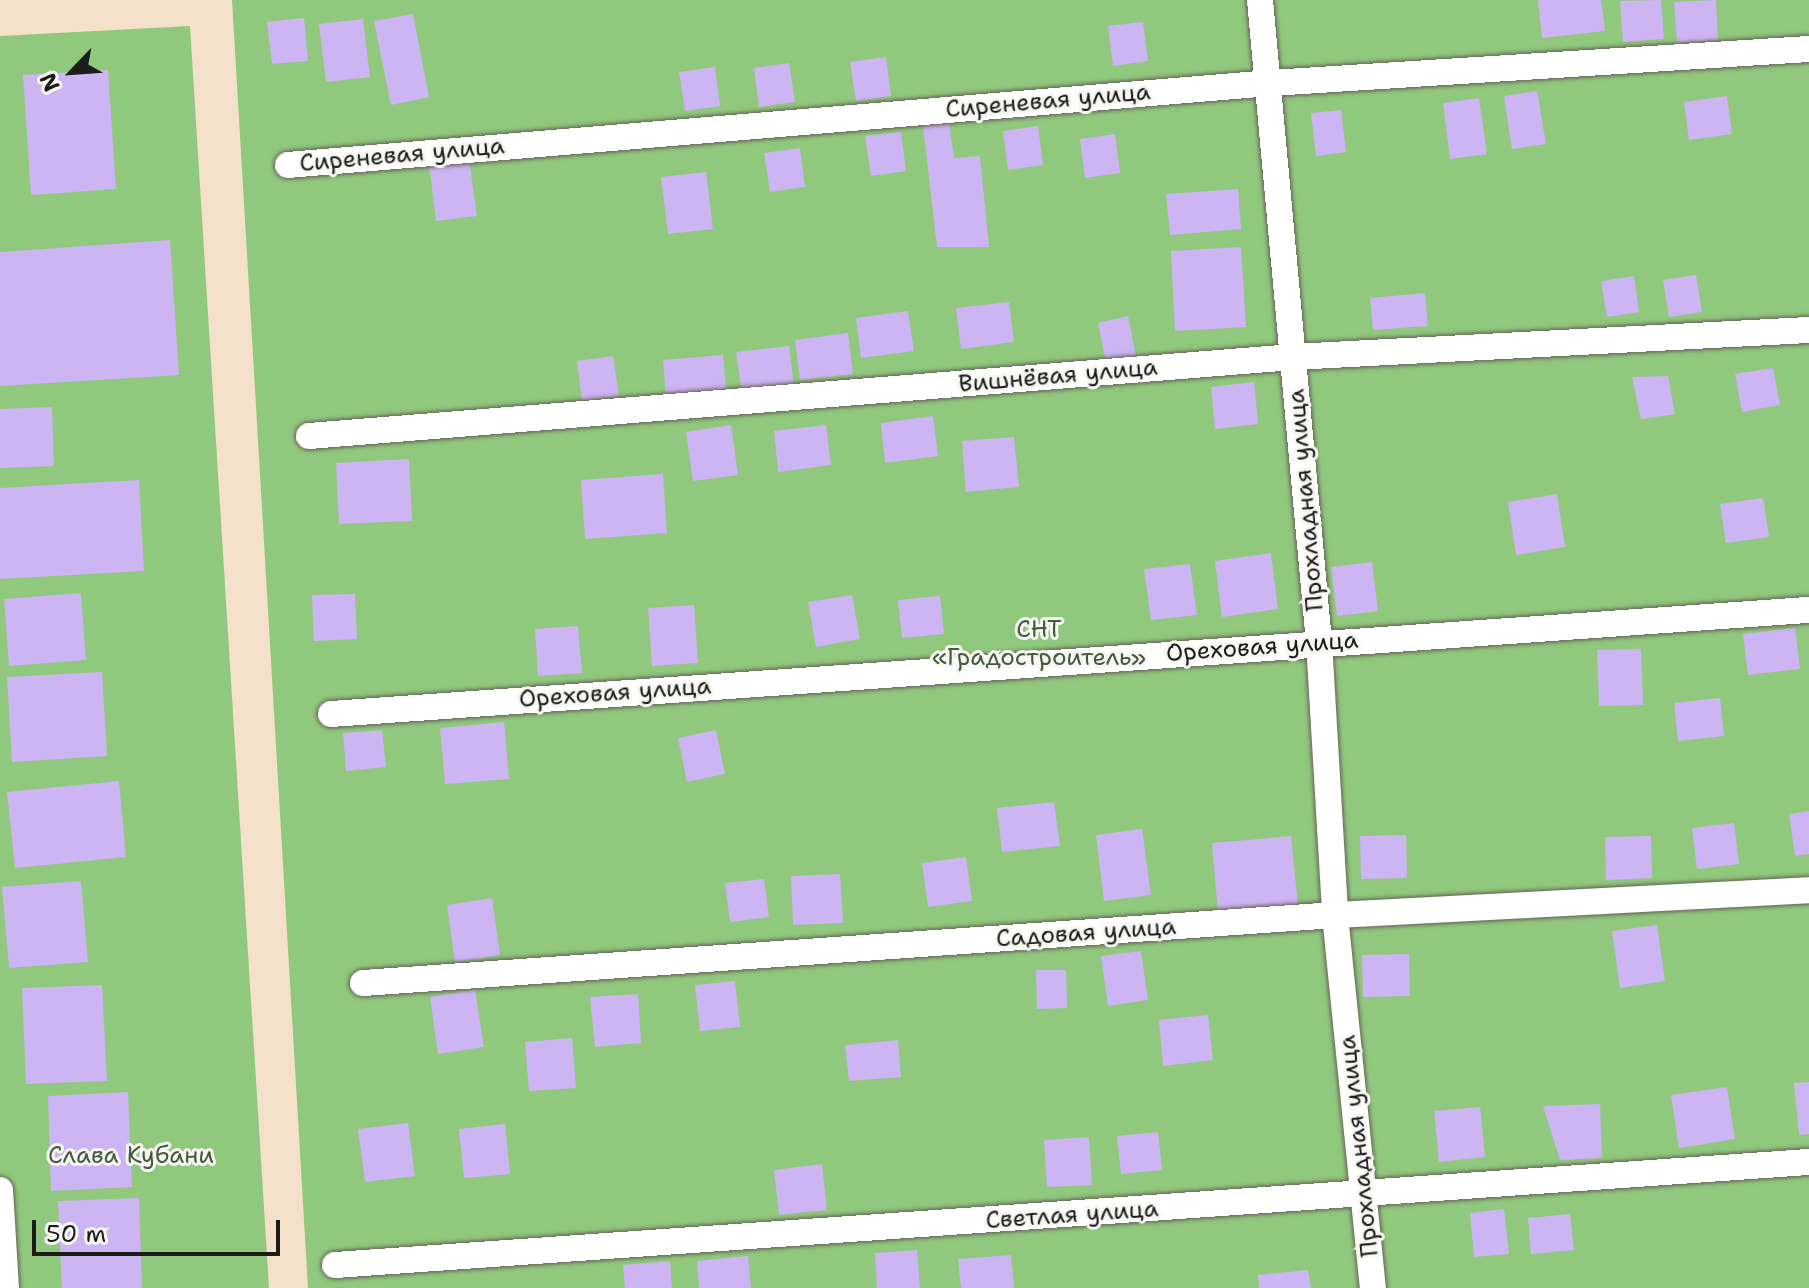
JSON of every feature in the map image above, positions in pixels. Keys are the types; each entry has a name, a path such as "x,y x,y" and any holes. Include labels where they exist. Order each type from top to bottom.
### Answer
{"street":[{"name":"Прохладная улица","path":"1260,0 1271,83 1319,642 1335,915 1366,1195 1373,1288"},
{"name":"Сиреневая улица","path":"288,165 1271,83 1809,49"},
{"name":"Вишнёвая улица","path":"309,436 1293,357 1809,330"},
{"name":"Ореховая улица","path":"331,714 1319,642 1809,610"},
{"name":"Садовая улица","path":"363,983 1335,915 1809,890"},
{"name":"Светлая улица","path":"335,1265 1809,1162"},
{"path":"0,1190 6,1288"}],"green space":[{"name":"СНТ «Градостроитель»","path":"232,0 1809,0 1809,1288 308,1288"},
{"name":"Слава Кубани","path":"190,26 269,1288 0,1288 0,36"}],"building":[{"path":"1538,0 1601,0 1605,31 1542,38"},
{"path":"1661,0 1664,39 1623,42 1620,1"},
{"path":"1716,0 1718,40 1677,43 1674,2"},
{"path":"413,14 429,97 391,105 374,21"},
{"path":"304,18 308,61 272,64 267,22"},
{"path":"363,19 370,77 326,82 319,24"},
{"path":"1143,22 1148,61 1113,66 1108,26"},
{"path":"886,57 891,96 856,101 850,62"},
{"path":"789,63 795,102 759,107 754,68"},
{"path":"715,67 720,106 685,111 679,72"},
{"path":"108,70 116,189 31,195 23,75"},
{"path":"1537,91 1546,144 1512,149 1504,96"},
{"path":"1727,96 1732,134 1689,140 1684,102"},
{"path":"1479,98 1487,154 1450,159 1443,103"},
{"path":"1341,110 1346,152 1316,156 1311,113"},
{"path":"949,122 954,158 980,156 989,247 937,247 923,126"},
{"path":"1038,126 1043,165 1008,170 1003,131"},
{"path":"901,132 906,171 871,176 865,136"},
{"path":"1115,134 1120,173 1085,178 1080,139"},
{"path":"800,148 805,187 770,192 764,153"},
{"path":"469,159 477,216 436,221 429,163"},
{"path":"706,172 713,229 668,234 661,177"},
{"path":"1238,189 1241,229 1170,235 1166,194"},
{"path":"170,240 179,375 0,386 0,252"},
{"path":"1241,247 1246,327 1175,331 1171,251"},
{"path":"1696,275 1702,312 1669,317 1663,280"},
{"path":"1634,276 1639,312 1607,317 1601,281"},
{"path":"1425,293 1428,326 1373,330 1370,298"},
{"path":"1009,302 1014,342 961,349 956,308"},
{"path":"908,311 914,351 861,358 856,318"},
{"path":"1128,316 1136,356 1106,362 1098,323"},
{"path":"848,333 853,374 800,380 795,340"},
{"path":"789,346 794,386 742,393 736,352"},
{"path":"723,355 726,390 666,396 663,360"},
{"path":"613,356 619,396 582,400 577,361"},
{"path":"1773,368 1780,405 1742,412 1735,374"},
{"path":"1668,376 1675,414 1641,419 1632,377"},
{"path":"1254,382 1258,424 1215,429 1211,387"},
{"path":"52,407 54,466 0,468 0,409"},
{"path":"933,416 938,456 885,463 881,423"},
{"path":"731,425 738,475 693,481 686,432"},
{"path":"826,425 831,465 778,472 774,431"},
{"path":"1014,437 1019,487 966,492 962,441"},
{"path":"409,459 412,521 339,524 336,463"},
{"path":"663,474 667,533 585,539 581,480"},
{"path":"139,480 144,571 0,579 0,488"},
{"path":"1557,494 1565,547 1516,555 1508,502"},
{"path":"1763,498 1769,537 1726,543 1720,504"},
{"path":"1271,553 1278,609 1222,617 1215,561"},
{"path":"1372,562 1378,611 1337,616 1331,567"},
{"path":"1190,564 1197,615 1151,620 1144,569"},
{"path":"81,593 86,660 9,666 4,599"},
{"path":"355,594 357,639 314,641 312,595"},
{"path":"852,595 860,639 816,647 808,602"},
{"path":"940,596 944,634 902,638 898,600"},
{"path":"694,605 698,663 652,666 648,608"},
{"path":"578,626 582,673 538,676 535,629"},
{"path":"1795,628 1800,669 1748,675 1743,634"},
{"path":"1641,649 1643,705 1599,706 1597,650"},
{"path":"102,672 107,756 12,762 7,677"},
{"path":"1720,698 1724,736 1678,741 1674,703"},
{"path":"504,722 509,779 445,784 440,728"},
{"path":"382,730 386,767 346,771 343,733"},
{"path":"716,730 725,774 687,782 678,738"},
{"path":"119,781 126,857 15,868 7,792"},
{"path":"1054,802 1060,846 1002,852 997,808"},
{"path":"1809,811 1809,854 1795,856 1789,814"},
{"path":"1734,823 1739,864 1697,869 1692,828"},
{"path":"1142,829 1151,895 1104,901 1096,835"},
{"path":"1406,835 1407,878 1361,879 1360,836"},
{"path":"1291,836 1298,906 1218,913 1212,843"},
{"path":"1651,836 1652,878 1606,880 1605,837"},
{"path":"966,857 972,901 928,907 922,863"},
{"path":"840,874 843,923 793,925 791,876"},
{"path":"764,879 769,917 730,922 725,883"},
{"path":"81,881 88,962 9,968 2,887"},
{"path":"492,898 500,955 455,962 447,905"},
{"path":"1657,925 1665,981 1620,988 1612,931"},
{"path":"1141,951 1148,1000 1108,1006 1101,956"},
{"path":"1409,954 1410,996 1363,997 1362,955"},
{"path":"1036,970 1066,970 1067,1008 1037,1009"},
{"path":"735,981 740,1027 700,1031 695,985"},
{"path":"102,985 107,1081 26,1084 22,988"},
{"path":"475,990 484,1047 438,1054 430,997"},
{"path":"638,994 641,1043 595,1047 590,997"},
{"path":"1208,1015 1213,1060 1163,1066 1159,1020"},
{"path":"572,1038 576,1088 529,1091 525,1042"},
{"path":"898,1040 901,1077 849,1081 845,1045"},
{"path":"1809,1082 1809,1134 1799,1135 1794,1083"},
{"path":"1727,1087 1735,1139 1679,1148 1671,1095"},
{"path":"128,1092 132,1187 51,1191 48,1096"},
{"path":"1600,1104 1602,1158 1560,1160 1543,1106"},
{"path":"1480,1107 1485,1157 1439,1162 1434,1111"},
{"path":"408,1123 415,1176 365,1182 358,1129"},
{"path":"505,1124 510,1174 464,1178 459,1129"},
{"path":"1158,1132 1162,1170 1121,1174 1117,1136"},
{"path":"1089,1137 1092,1185 1047,1187 1044,1140"},
{"path":"822,1164 827,1210 779,1215 774,1170"},
{"path":"139,1198 142,1288 62,1288 58,1201"},
{"path":"1504,1209 1509,1254 1474,1257 1470,1213"},
{"path":"1570,1214 1574,1250 1531,1254 1528,1218"},
{"path":"917,1250 920,1288 877,1288 875,1253"},
{"path":"1011,1255 1014,1288 961,1288 958,1259"},
{"path":"748,1256 751,1288 699,1288 697,1261"},
{"path":"670,1261 672,1288 625,1288 623,1265"},
{"path":"1308,1270 1311,1288 1259,1288 1258,1275"}]}
